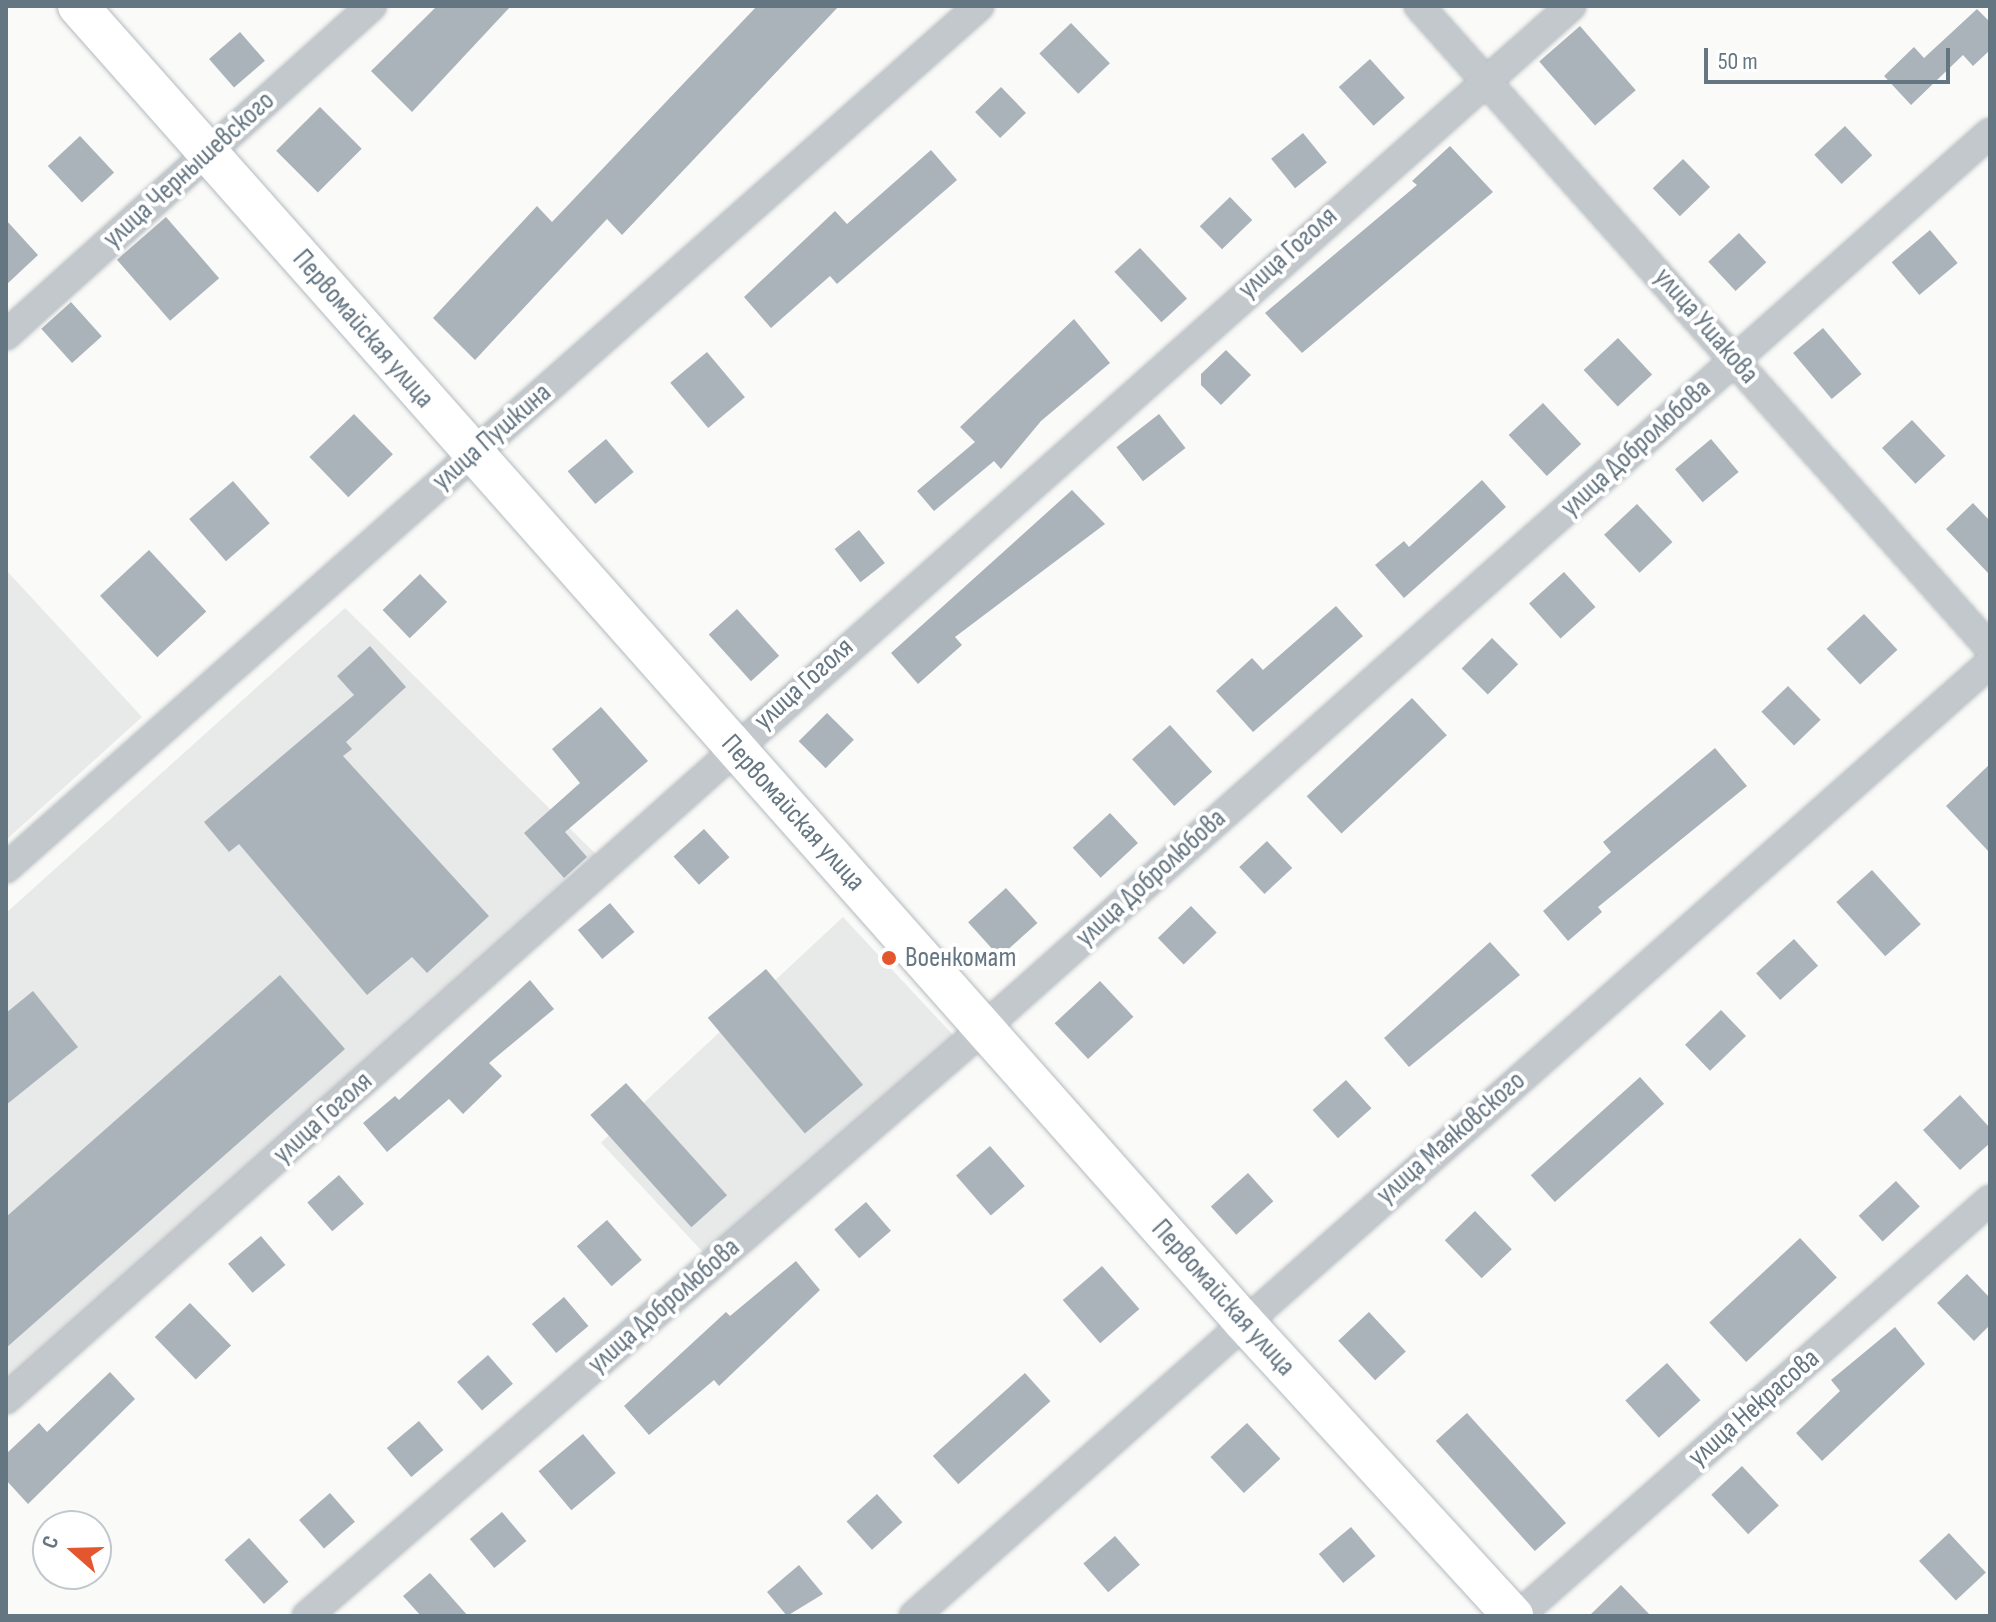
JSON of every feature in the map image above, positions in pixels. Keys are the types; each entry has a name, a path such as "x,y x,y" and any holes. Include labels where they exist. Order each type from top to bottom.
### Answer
{"street":[{"name":"Первомайская улица","path":"78,6 1243,1321 1516,1616"},
{"name":"улица Чернышевского","path":"6,335 207,151 372,6"},
{"name":"улица Пушкина","path":"6,868 979,6"},
{"name":"улица Ушакова","path":"1419,6 1485,76 1990,648"},
{"name":"улица Гоголя","path":"6,1399 1485,76 1571,6"},
{"name":"улица Добролюбова","path":"307,1616 984,1026 1990,133"},
{"name":"улица Маяковского","path":"914,1616 1243,1321 1990,663"},
{"name":"улица Некрасова","path":"1516,1616 1990,1200"}],"shaded area":[{"path":"6,570 142,717 6,840"},
{"path":"345,608 603,861 6,1401 6,913"},
{"path":"843,917 953,1035 711,1261 601,1143"}],"building":[{"path":"437,6 511,6 412,112 371,71"},
{"path":"757,6 839,6 622,235 607,219 475,360 433,318 537,206 552,222"},
{"path":"1977,9 1990,22 1990,50 1973,66 1963,55 1911,105 1884,76 1914,47 1924,58"},
{"path":"1071,23 1110,63 1078,94 1039,54"},
{"path":"1580,26 1636,90 1595,126 1539,61"},
{"path":"240,32 265,61 234,88 209,59"},
{"path":"1370,59 1405,98 1374,126 1339,87"},
{"path":"1001,87 1026,113 1000,138 975,112"},
{"path":"320,107 362,149 318,193 276,151"},
{"path":"1845,126 1872,155 1842,184 1814,155"},
{"path":"1303,133 1327,163 1295,188 1271,159"},
{"path":"80,136 114,173 82,203 48,166"},
{"path":"1450,146 1493,192 1302,353 1265,313 1417,185 1412,181"},
{"path":"931,150 957,180 837,284 830,276 771,328 744,297 835,211 847,224"},
{"path":"1683,159 1710,187 1680,216 1653,188"},
{"path":"1230,197 1252,220 1222,249 1200,226"},
{"path":"166,217 219,278 170,321 117,260"},
{"path":"6,220 38,255 6,285"},
{"path":"1930,230 1958,263 1919,295 1892,262"},
{"path":"1739,233 1766,262 1736,291 1708,262"},
{"path":"1140,248 1187,298 1161,322 1114,272"},
{"path":"71,302 102,336 72,363 41,329"},
{"path":"1074,319 1110,363 1041,421 1001,469 994,461 934,511 917,491 975,442 960,427"},
{"path":"1823,328 1862,374 1832,399 1793,353"},
{"path":"1618,338 1652,375 1618,407 1584,370"},
{"path":"1226,350 1251,375 1221,405 1201,385 1201,374"},
{"path":"707,352 745,397 708,428 670,383"},
{"path":"1543,403 1581,444 1547,476 1509,435"},
{"path":"354,414 393,454 348,497 309,457"},
{"path":"1159,414 1185,448 1143,481 1116,447"},
{"path":"1912,420 1945,456 1915,484 1882,448"},
{"path":"606,439 634,472 595,504 568,471"},
{"path":"1711,439 1739,472 1703,502 1675,469"},
{"path":"1482,480 1506,507 1404,598 1375,565 1404,541 1409,547"},
{"path":"233,481 270,523 226,561 189,519"},
{"path":"1072,490 1105,524 955,637 962,645 918,684 891,653"},
{"path":"1973,503 1990,521 1990,575 1946,529"},
{"path":"1637,504 1672,542 1640,573 1604,535"},
{"path":"859,530 885,563 860,582 835,549"},
{"path":"149,550 206,611 157,657 100,596"},
{"path":"1564,572 1595,607 1561,638 1529,603"},
{"path":"420,574 447,602 410,638 383,610"},
{"path":"1336,606 1363,636 1253,732 1216,691 1252,658 1263,670"},
{"path":"737,609 779,656 751,681 709,634"},
{"path":"1864,614 1897,650 1860,685 1827,649"},
{"path":"1492,638 1518,664 1488,695 1462,668"},
{"path":"370,646 406,687 346,742 352,749 343,756 489,916 427,973 412,957 367,995 239,844 229,852 204,822 354,695 337,676"},
{"path":"1788,686 1821,720 1794,746 1761,712"},
{"path":"1412,698 1447,735 1341,834 1307,796"},
{"path":"601,707 648,761 565,832 587,857 564,878 524,833 580,783 552,749"},
{"path":"827,713 854,740 826,768 799,741"},
{"path":"1170,725 1212,772 1174,806 1132,759"},
{"path":"1715,748 1747,786 1598,907 1602,912 1568,941 1543,911 1611,852 1603,842"},
{"path":"1990,764 1990,853 1946,806"},
{"path":"1110,813 1138,843 1101,878 1073,848"},
{"path":"704,829 729,857 699,885 674,856"},
{"path":"1267,841 1292,868 1264,894 1239,867"},
{"path":"1872,870 1921,924 1885,956 1836,902"},
{"path":"1006,888 1037,923 1000,957 968,922"},
{"path":"610,903 634,932 602,959 578,930"},
{"path":"1191,906 1217,933 1184,965 1158,938"},
{"path":"1794,939 1818,966 1780,1000 1756,973"},
{"path":"1490,942 1520,975 1409,1067 1384,1038"},
{"path":"766,969 863,1085 805,1134 708,1018"},
{"path":"280,975 345,1049 6,1348 6,1217"},
{"path":"530,980 554,1009 489,1063 502,1076 463,1114 449,1099 387,1152 363,1123 395,1096 399,1100"},
{"path":"1100,981 1133,1017 1088,1059 1055,1023"},
{"path":"33,991 78,1047 6,1105 6,1013"},
{"path":"1721,1010 1746,1036 1710,1071 1685,1045"},
{"path":"1640,1077 1664,1104 1555,1202 1531,1175"},
{"path":"1346,1080 1371,1108 1338,1138 1313,1110"},
{"path":"626,1083 727,1195 691,1227 590,1115"},
{"path":"1960,1095 1990,1128 1990,1143 1960,1170 1923,1130"},
{"path":"990,1146 1025,1186 991,1216 956,1176"},
{"path":"1248,1173 1273,1201 1236,1235 1211,1206"},
{"path":"339,1175 364,1204 332,1231 307,1203"},
{"path":"1896,1181 1920,1207 1883,1241 1859,1216"},
{"path":"866,1202 891,1231 859,1258 834,1230"},
{"path":"1475,1211 1512,1249 1482,1278 1445,1240"},
{"path":"607,1220 642,1260 612,1286 577,1246"},
{"path":"261,1236 285,1265 252,1293 228,1264"},
{"path":"1800,1238 1837,1277 1746,1362 1709,1323"},
{"path":"796,1261 820,1290 719,1386 714,1380 649,1435 624,1406 726,1312 730,1316"},
{"path":"1102,1266 1139,1309 1100,1343 1063,1300"},
{"path":"1967,1274 1990,1298 1990,1325 1974,1341 1937,1303"},
{"path":"564,1297 588,1326 556,1353 532,1324"},
{"path":"190,1303 231,1345 196,1379 155,1337"},
{"path":"1369,1312 1406,1351 1375,1380 1338,1341"},
{"path":"1895,1327 1925,1364 1822,1461 1796,1433 1840,1391 1831,1380"},
{"path":"488,1355 513,1384 482,1411 457,1382"},
{"path":"1667,1363 1700,1400 1659,1438 1625,1400"},
{"path":"110,1372 135,1399 28,1504 6,1480 6,1454 39,1423 47,1432"},
{"path":"1025,1373 1050,1401 958,1484 933,1456"},
{"path":"1467,1413 1566,1523 1535,1551 1436,1441"},
{"path":"419,1421 443,1450 411,1477 387,1448"},
{"path":"1247,1423 1280,1459 1244,1493 1210,1457"},
{"path":"583,1434 616,1473 571,1510 539,1471"},
{"path":"1742,1466 1779,1505 1748,1534 1711,1495"},
{"path":"330,1493 355,1522 324,1549 299,1520"},
{"path":"877,1494 902,1522 872,1550 847,1521"},
{"path":"502,1512 526,1541 494,1568 470,1539"},
{"path":"1351,1527 1375,1556 1343,1583 1319,1554"},
{"path":"1949,1533 1986,1572 1956,1600 1919,1561"},
{"path":"1115,1536 1140,1565 1108,1592 1083,1564"},
{"path":"249,1538 288,1582 264,1604 224,1560"},
{"path":"799,1565 823,1594 787,1616 767,1592"},
{"path":"430,1573 468,1616 421,1616 403,1596"},
{"path":"1621,1585 1651,1616 1589,1616"}],"place":[{"name":"Военкомат","path":"889,958"}]}
